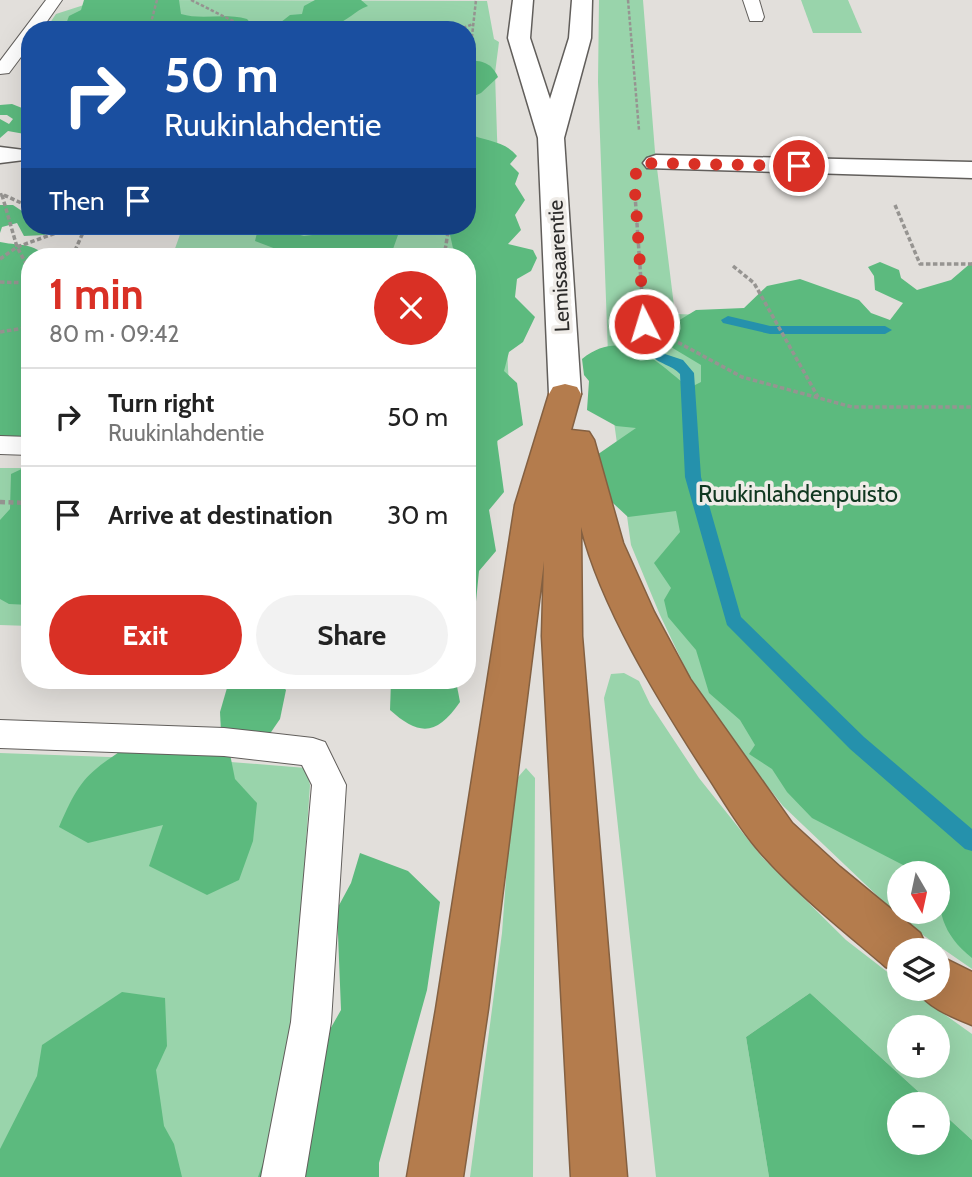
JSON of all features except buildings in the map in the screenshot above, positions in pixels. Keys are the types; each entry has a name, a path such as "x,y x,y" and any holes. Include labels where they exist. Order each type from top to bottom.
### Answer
{"highway":[{"path":"565,394 604,543 634,612 675,691 776,837 823,882 889,938"},
{"path":"435,1177 472,942 533,505 565,394"},
{"path":"565,394 562,636 599,1177"},
{"path":"950,986 972,1000"}],"main road":[{"name":"Lemissaarentie","path":"523,0 519,38 551,138 565,394"},
{"name":"Lemissaarentie","path":"551,138 580,38 582,0"},
{"path":"649,163 972,170"}],"lane":[{"path":"38,21 54,0"},
{"path":"751,0 757,17"},
{"path":"3,69 21,45"},
{"path":"0,445 21,446"},
{"path":"0,734 224,742 313,752 329,785 312,1022 283,1177"}],"path":[{"path":"151,21 157,0"},
{"path":"191,0 233,21"},
{"path":"474,21 476,0"},
{"path":"628,0 649,163 634,177 644,324 742,377 852,407 972,407"},
{"path":"881,168 920,264 972,264"},
{"path":"2,194 21,203"},
{"path":"2,194 21,254"},
{"path":"0,259 17,247 50,235"},
{"path":"733,266 754,283 818,398"},
{"path":"0,282 21,282"},
{"path":"0,332 21,328"},
{"path":"0,502 21,503"}],"green space":[{"path":"84,0 179,0 181,14 239,17 249,21 67,21 69,16 81,10"},
{"path":"136,0 487,1 494,39 499,42 495,73 509,388 476,543 476,248 175,248 180,235 476,235 476,21 51,21 56,14 87,4"},
{"path":"315,0 361,0 368,6 343,21 282,21 290,15 302,14 304,6"},
{"name":"Ruukinlahdenpuisto","path":"599,0 643,0 655,152 675,314 972,323 972,969 950,954 950,938 927,938 907,924 950,924 950,861 887,861 887,905 783,806 702,703 660,615 631,545 611,400 598,82"},
{"path":"801,0 848,0 862,33 813,33"},
{"path":"476,61 492,68 498,77 476,95"},
{"path":"12,104 21,108 21,133 8,131 0,138 0,119 9,124 13,119 0,115 0,105"},
{"path":"476,137 500,144 517,156 510,164 519,173 515,184 525,200 515,215 521,230 508,244 533,250 537,258 531,271 517,279 515,297 535,317 523,342 509,352 504,371 517,383 523,425 497,441 504,492 489,510 496,551 479,571 476,601 476,248 453,248 450,235 476,235"},
{"path":"0,205 13,205 21,210 21,230 17,223 2,227 0,233"},
{"path":"256,235 398,235 393,248 273,248 255,241"},
{"path":"0,242 32,248 21,248 21,442 0,446"},
{"name":"Ruukinlahdenpuisto","path":"880,262 899,270 901,278 917,290 951,280 972,262 972,958 954,940 945,924 950,924 950,861 895,861 812,818 787,792 772,769 749,754 755,745 740,720 709,693 696,650 668,617 664,600 671,588 654,563 680,532 676,511 628,517 600,491 591,459 636,428 616,426 587,410 589,381 584,375 582,359 597,350 612,346 626,347 652,358 689,388 701,382 701,365 671,347 673,324 696,310 744,308 767,286 800,279 859,300 871,313 890,320 903,303 875,290 874,276 868,267"},
{"path":"0,468 21,468 21,626 0,625"},
{"path":"21,469 21,605 9,604 0,599 0,520 10,509 11,474"},
{"path":"624,673 639,681 650,704 699,778 762,857 846,940 887,972 887,1001 926,1001 945,1015 887,1015 887,1063 810,993 746,1037 769,1177 656,1177 604,698 611,674"},
{"path":"227,689 286,690 280,719 267,738 221,732 220,712"},
{"path":"391,689 458,689 460,702 444,721 436,726 419,728 410,725 390,710"},
{"path":"124,749 229,749 235,779 257,803 253,841 239,880 207,895 149,866 163,825 88,843 59,827 84,781"},
{"path":"0,753 218,761 306,768 310,785 292,1044 267,1177 0,1177"},
{"path":"526,768 535,778 533,1177 470,1177 502,933 513,783"},
{"path":"360,853 408,871 440,902 427,990 379,1163 379,1177 258,1177 278,1121 341,1010 337,909 351,883"},
{"path":"122,992 165,998 167,1046 156,1070 164,1126 174,1144 182,1177 0,1177 0,1149 37,1076 42,1045"},
{"path":"810,993 887,1063 887,1078 903,1078 919,1092 887,1092 887,1155 950,1155 950,1120 972,1140 972,1177 769,1177 746,1037"},
{"path":"950,1018 972,1034 972,1140 950,1120 950,1092 919,1092 903,1078 950,1078"}],"waterway":[{"path":"728,320 770,330 885,330"},
{"path":"659,356 678,363 687,373 693,477 733,620 857,743 972,842"}],"route":[{"path":"644,324 634,177 642,163 799,166"}]}
